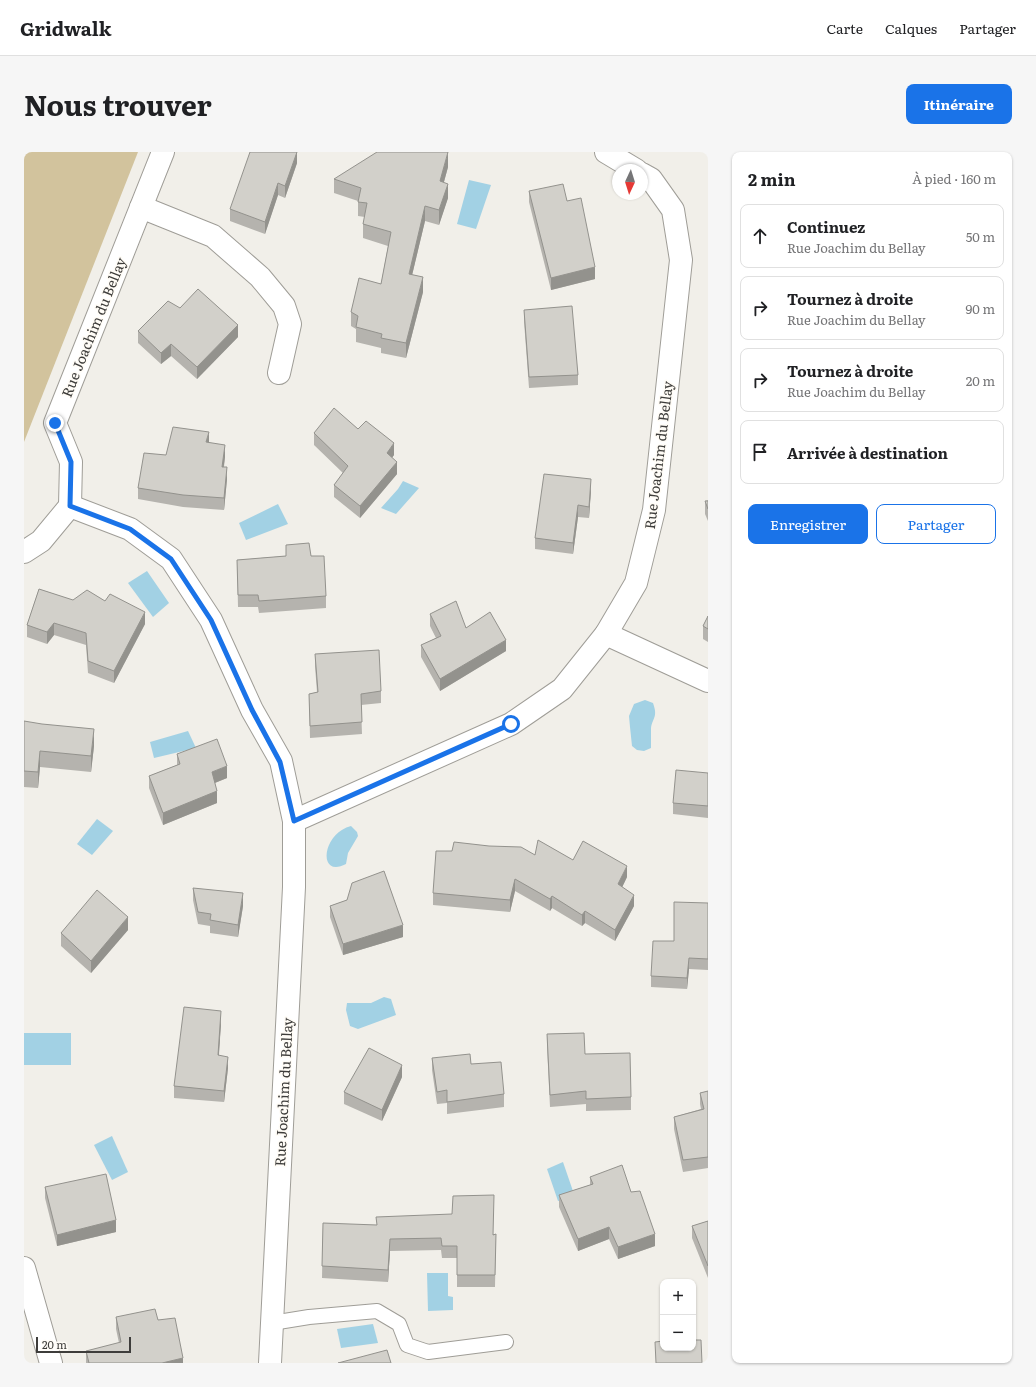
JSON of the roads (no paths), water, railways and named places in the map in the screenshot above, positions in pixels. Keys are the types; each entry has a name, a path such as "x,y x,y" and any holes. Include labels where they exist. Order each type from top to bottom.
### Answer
{"street":[{"name":"Rue Joachim du Bellay","path":"163,152 55,423 71,462 70,506 130,529 171,559 211,620 252,710 280,762 294,821 294,887 270,1363"},
{"path":"606,152 626,164"},
{"name":"Rue Joachim du Bellay","path":"294,821 511,724 562,688 606,634 636,583 654,510 681,260 673,210 648,178"},
{"path":"141,207 213,236 260,277 284,306 290,324 279,373"},
{"path":"24,552 41,541 70,506"},
{"path":"606,634 708,681"},
{"path":"24,1268 51,1363"}],"lane":[{"path":"272,1322 377,1311 399,1324 407,1345 428,1352 506,1342"}],"water":[{"path":"469,180 491,185 476,229 457,224"},
{"path":"403,481 419,488 396,514 381,508 398,489"},
{"path":"278,504 288,524 246,540 239,523"},
{"path":"147,571 169,603 153,617 128,583"},
{"path":"645,700 653,703 655,714 651,728 651,748 644,751 637,750 632,746 629,716 634,704"},
{"path":"188,731 196,748 154,758 150,742"},
{"path":"97,819 113,831 92,855 77,844"},
{"path":"351,826 357,832 358,836 348,853 346,864 337,867 331,866 327,861 329,845 334,837 341,831"},
{"path":"384,997 391,999 396,1015 358,1029 350,1026 346,1010 347,1003 371,1003"},
{"path":"24,1033 71,1033 71,1065 24,1065"},
{"path":"112,1136 128,1172 112,1180 94,1145"},
{"path":"563,1162 575,1197 558,1201 547,1169"},
{"path":"427,1273 448,1273 448,1296 453,1297 453,1310 428,1311"},
{"path":"373,1324 378,1343 341,1348 337,1329"}]}
